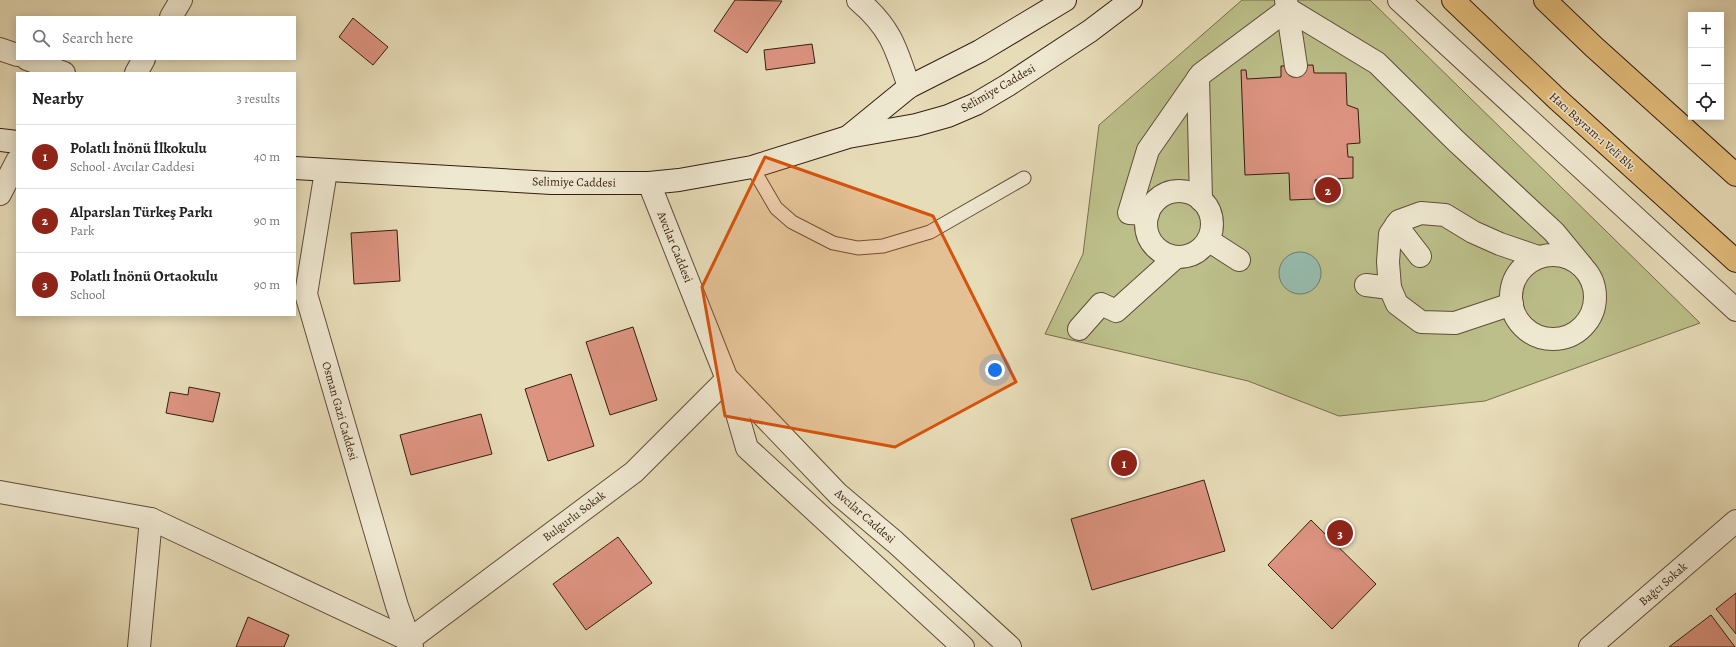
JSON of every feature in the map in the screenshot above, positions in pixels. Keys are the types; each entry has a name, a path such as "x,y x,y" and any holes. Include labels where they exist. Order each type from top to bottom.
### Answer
{"highway":[{"name":"Hacı Bayram-ı Velî Blv.","path":"1453,0 1556,98 1736,261"},
{"path":"1545,0 1594,47 1736,175"}],"street":[{"path":"172,16 181,0"},
{"path":"858,0 885,27 896,47 909,87"},
{"name":"Selimiye Caddesi","path":"848,137 909,87 980,51 1065,0"},
{"name":"Selimiye Caddesi","path":"296,168 326,171 552,182 649,183 680,180 752,167 848,137 916,125 948,116 976,104 1008,85 1090,31 1131,0"},
{"path":"1399,0 1736,310"},
{"path":"1287,4 1296,66"},
{"path":"1148,214 1130,212 1148,150 1201,74 1287,4"},
{"path":"1287,4 1377,63 1456,141 1554,232 1582,266 1590,277 1595,290 1594,304 1590,317 1586,323 1570,336 1556,339 1542,338 1530,332 1520,322 1513,310 1511,297 1513,283 1519,270 1530,261 1538,257 1557,254 1570,258 1582,266"},
{"path":"0,49 16,55"},
{"path":"30,60 61,72"},
{"path":"137,72 143,60"},
{"path":"1198,78 1201,200"},
{"path":"0,140 16,142"},
{"path":"0,194 16,163"},
{"name":"Osman Gazi Caddesi","path":"326,171 306,294 397,606 411,643"},
{"name":"Avcılar Caddesi","path":"649,183 727,379 747,448 963,647"},
{"path":"1182,191 1192,194 1201,200 1208,208 1212,218 1212,230 1208,240 1202,248 1193,254 1182,257 1171,257 1161,252 1153,245 1148,235 1146,224 1148,214 1153,204 1161,196 1171,192 1182,191"},
{"path":"1512,304 1455,323 1421,322 1397,304 1390,288 1388,262 1390,234 1399,221 1421,214 1446,215 1473,232 1500,244 1538,257"},
{"path":"1396,225 1420,256"},
{"path":"1208,240 1239,260"},
{"path":"1079,329 1101,304 1116,311 1176,257"},
{"path":"1366,285 1390,288"},
{"name":"Avcılar Caddesi","path":"727,379 838,494 895,542 1010,647"},
{"name":"Bulgurlu Sokak","path":"411,643 634,472 727,379"},
{"path":"0,492 151,519 411,643"},
{"path":"138,647 151,519"},
{"name":"Bağcı Sokak","path":"1590,647 1736,520"}],"lane":[{"path":"752,167 776,208 792,222 833,243 858,248 883,246 930,232 1024,178"}],"highlighted area":[{"path":"765,157 933,216 1016,382 895,447 725,416 702,287"}],"green space":[{"path":"1242,0 1370,0 1700,323 1485,401 1339,416 1248,381 1045,334 1083,254 1099,125"}],"shaded area":[{"path":"1300,252 1315,258 1321,273 1315,288 1300,294 1285,288 1279,273 1285,258"}],"building":[{"path":"735,0 782,1 747,53 714,31"},
{"path":"353,18 388,47 373,65 339,37"},
{"path":"812,44 815,63 766,70 764,50"},
{"path":"1313,65 1314,73 1346,73 1347,105 1358,109 1360,143 1347,144 1348,157 1353,157 1353,178 1315,180 1315,199 1290,200 1289,173 1245,175 1241,70 1246,70 1247,79 1281,77 1281,66"},
{"path":"397,230 400,281 354,284 351,233"},
{"path":"633,327 657,400 610,415 586,342"},
{"path":"571,374 594,446 548,461 525,389"},
{"path":"189,387 220,393 213,422 166,413 170,392 188,395"},
{"path":"481,414 492,454 411,475 400,435"},
{"path":"1204,480 1225,551 1092,590 1071,519"},
{"path":"1311,520 1376,584 1332,629 1268,565"},
{"path":"618,537 652,583 586,630 553,584"},
{"path":"1736,593 1736,634 1716,609"},
{"path":"1711,615 1735,647 1669,647"},
{"path":"248,617 289,635 284,647 236,647"}],"place":[{"name":"Alparslan Türkeş Parkı","path":"1328,190"},
{"name":"Polatlı İnönü İlkokulu","path":"1124,463"},
{"name":"Polatlı İnönü Ortaokulu","path":"1340,533"}]}
